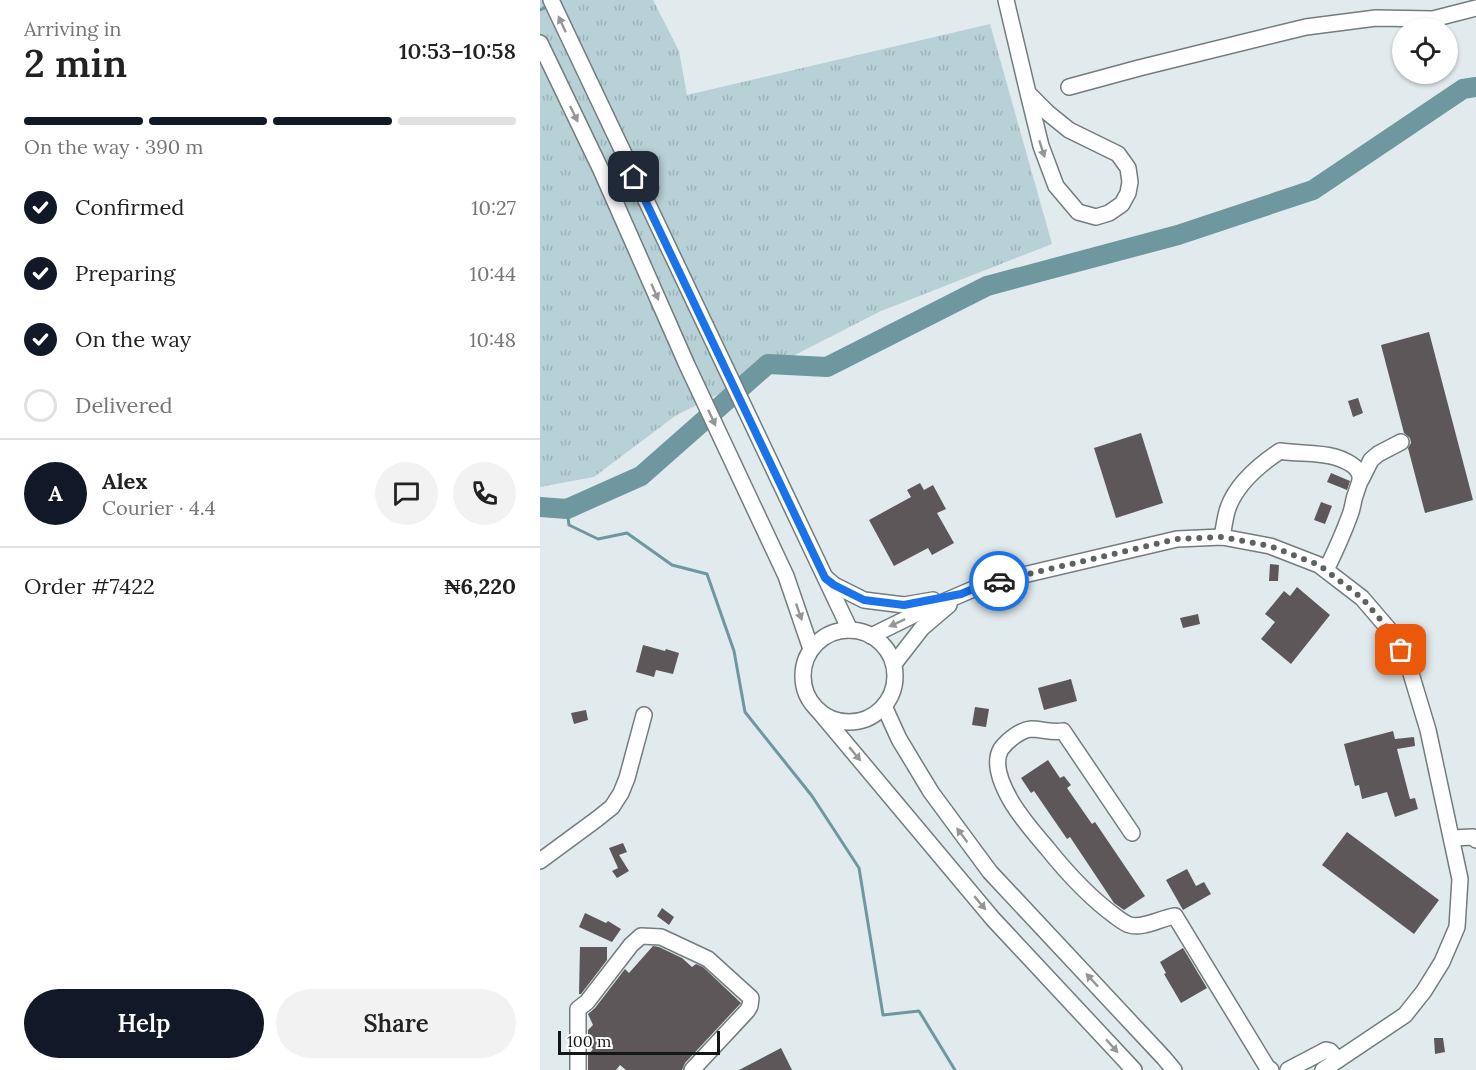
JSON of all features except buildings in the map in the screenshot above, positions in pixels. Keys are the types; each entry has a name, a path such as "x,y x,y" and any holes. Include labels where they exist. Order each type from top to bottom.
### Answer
{"street":[{"path":"550,0 850,630"},
{"path":"1006,0 1028,93 1041,146 1056,186 1078,212 1096,217 1109,213 1122,204 1128,194 1130,182 1128,168 1118,154 1069,130 1028,93"},
{"path":"1069,87 1306,27 1376,18 1433,19 1476,8"},
{"path":"540,43 601,170 687,365 786,576 812,649"},
{"path":"1326,570 1371,460 1401,442"},
{"path":"1222,537 1227,510 1242,484 1269,458 1280,451 1336,457 1349,463 1358,471 1361,480"},
{"path":"871,636 985,584 1177,539 1222,537 1270,546 1319,565 1362,598 1392,633 1409,667 1428,730 1460,879 1457,927 1442,962 1424,991 1405,1015 1323,1070"},
{"path":"825,578 864,600 904,605 961,594"},
{"path":"894,664 922,628 961,594"},
{"path":"817,709 830,718 844,722 859,721 873,716 884,706 892,693 895,679 894,664 887,650 877,639 864,632 850,630 835,632 822,639 812,649 803,674 804,687 809,699 817,709 993,919 1134,1070"},
{"path":"884,706 899,739 931,792 990,872 1174,1070"},
{"path":"540,861 612,807 627,778 644,715"},
{"path":"1132,833 1062,731 1030,729 1017,735 1002,749 997,758 997,766 1011,800 1029,827 1059,863 1098,903 1130,925 1144,925 1174,916 1271,1070"},
{"path":"1452,838 1473,837 1476,840"},
{"path":"578,1070 578,1009 587,1002 631,945 641,936 661,937 708,959 751,998 747,1011 692,1070"},
{"path":"1288,1070 1326,1050 1338,1060"}],"green space":[{"path":"540,0 653,0 679,51 687,95 990,24 1052,244 881,311 675,416 594,477 540,487"}],"waterway":[{"path":"540,10 548,6"},
{"path":"540,507 567,509 641,476 768,364 827,367 987,286 1178,235 1313,190 1463,89 1476,87"},
{"path":"567,509 569,525 598,539 627,533 672,565 707,574 734,651 745,712 812,796 859,868 883,1015 919,1011 955,1070"}],"way so far":[{"path":"999,581 1177,539 1222,537 1270,546 1319,565 1362,598 1392,633 1401,650"}],"route":[{"path":"634,177 825,578 864,600 904,605 961,594 999,581"}]}
